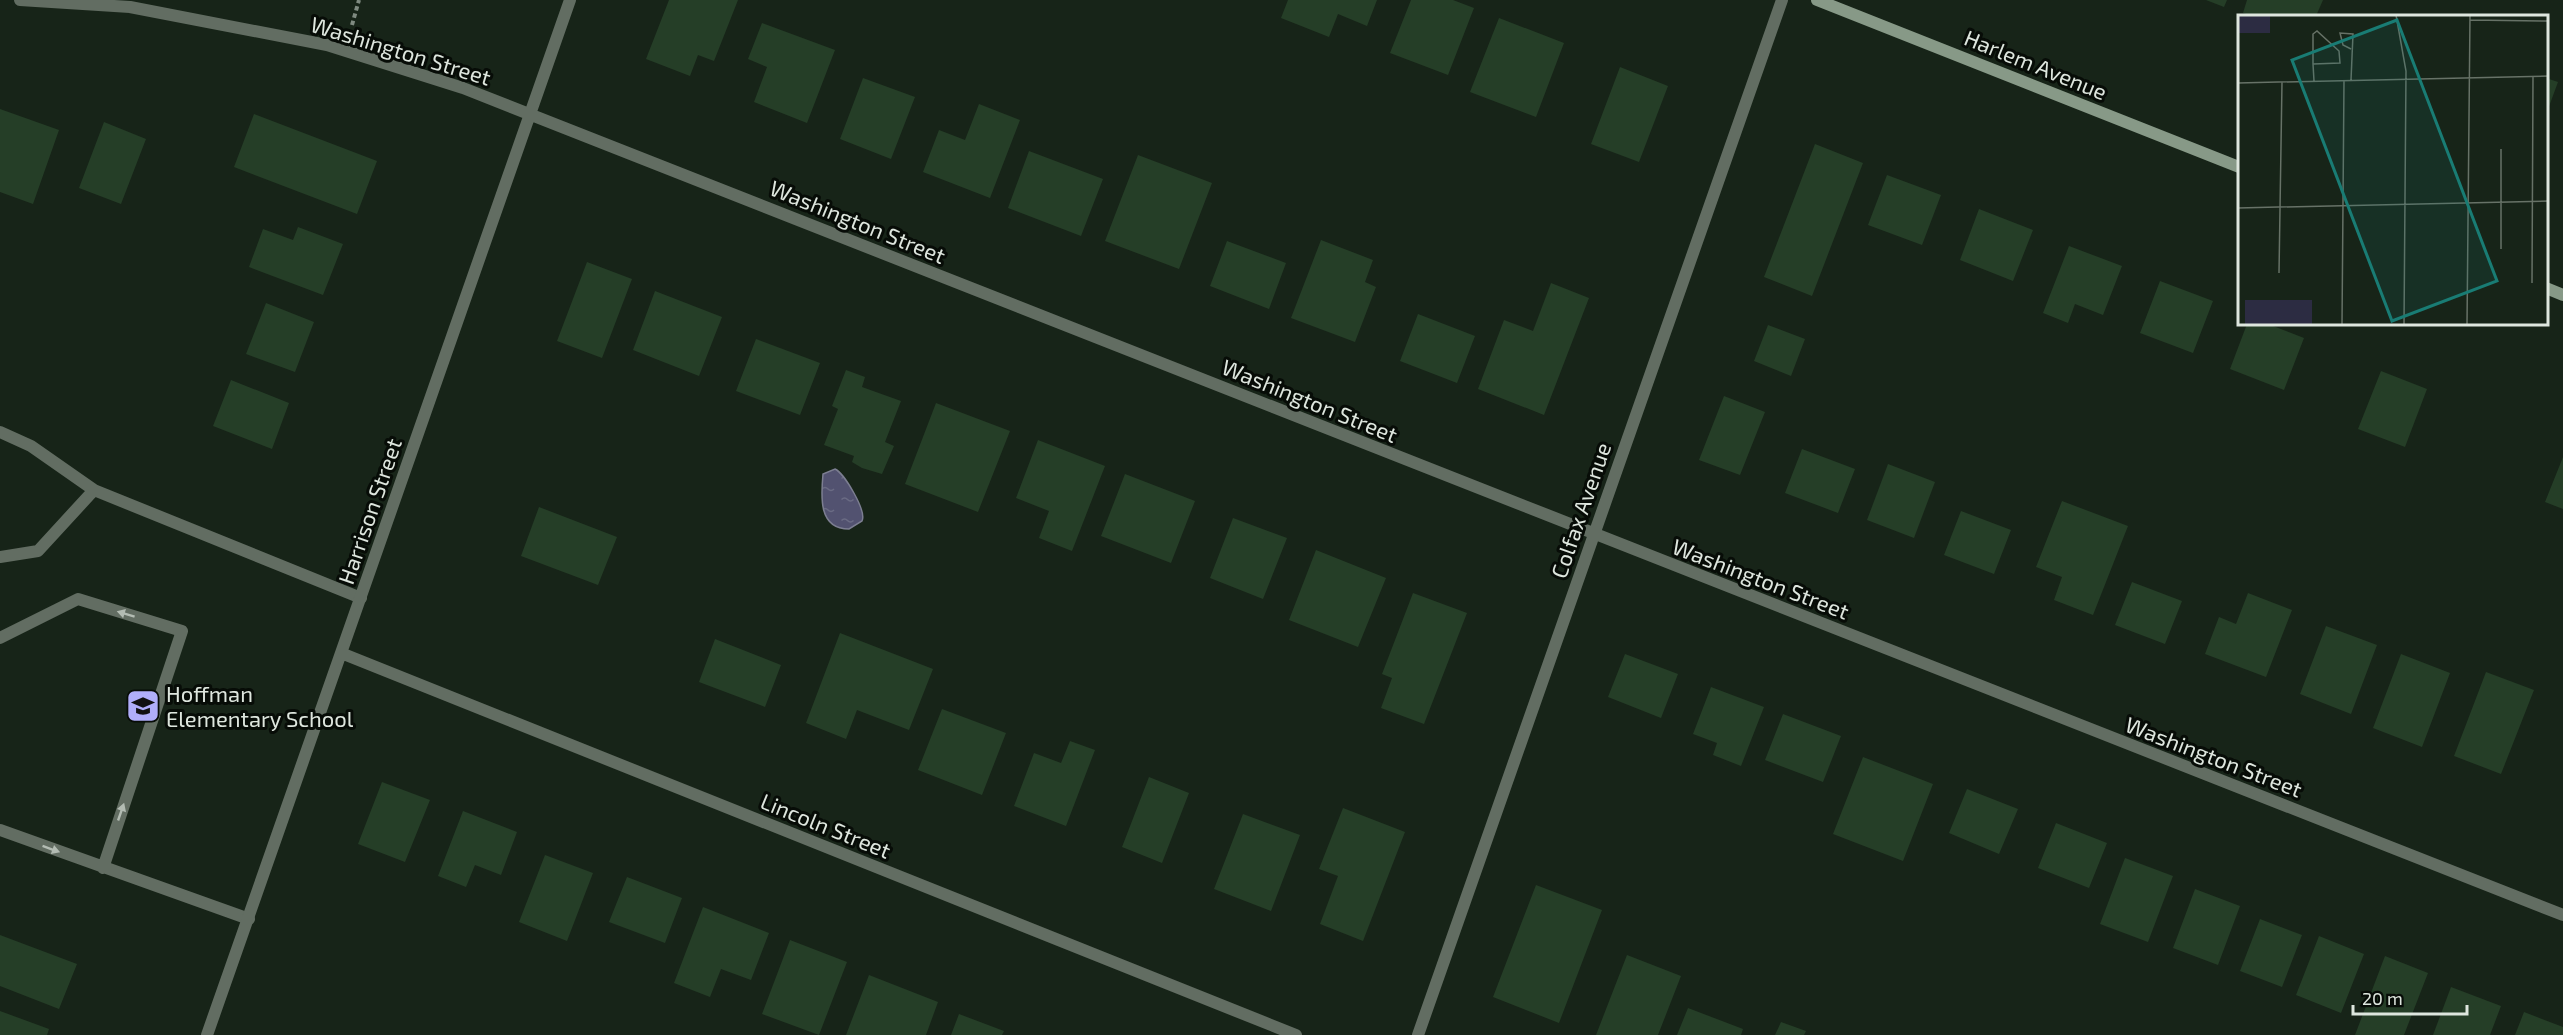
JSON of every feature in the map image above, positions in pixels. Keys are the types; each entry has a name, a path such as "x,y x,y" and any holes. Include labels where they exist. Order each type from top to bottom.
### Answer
{"main road":[{"name":"Harlem Avenue","path":"1817,0 2238,166"},
{"path":"2548,288 2563,294"}],"street":[{"name":"Washington Street","path":"20,0 130,7 327,45 463,88 1593,535 2563,915"},
{"name":"Harrison Street","path":"207,1035 570,0"},
{"name":"Colfax Avenue","path":"1418,1035 1782,0"},
{"path":"0,432 31,446 94,490 361,598"},
{"path":"0,557 38,551 94,490"},
{"path":"0,638 78,599 182,631 103,868"},
{"name":"Lincoln Street","path":"341,653 1296,1035"},
{"path":"0,830 249,919"}],"water":[{"path":"835,469 849,485 863,516 862,521 849,529 839,528 832,524 824,510 823,474"}],"building":[{"path":"669,0 738,0 714,61 698,55 690,76 646,59"},
{"path":"1288,0 1377,0 1367,26 1338,14 1329,37 1281,18"},
{"path":"1411,0 1453,0 1474,8 1448,75 1390,53"},
{"path":"2206,0 2227,0 2224,7"},
{"path":"2247,0 2323,0 2316,15 2249,15 2243,13"},
{"path":"1499,18 1564,43 1536,117 1470,92"},
{"path":"762,23 835,50 807,123 754,102 767,67 748,59"},
{"path":"1620,67 1668,86 1639,162 1591,144"},
{"path":"863,78 915,97 891,159 840,139"},
{"path":"2548,79 2558,82 2548,109"},
{"path":"979,104 1020,120 990,198 923,172 939,130 965,140"},
{"path":"0,109 59,130 33,204 0,192"},
{"path":"254,114 377,161 357,214 234,167"},
{"path":"104,122 146,139 121,204 79,188"},
{"path":"1815,144 1863,163 1812,296 1764,277"},
{"path":"1029,151 1103,179 1081,236 1008,208"},
{"path":"1138,155 1212,183 1179,269 1105,241"},
{"path":"1887,175 1941,195 1922,245 1868,225"},
{"path":"1979,209 2033,230 2013,281 1960,260"},
{"path":"298,227 343,244 323,295 249,267 263,229 293,240"},
{"path":"1321,240 1373,260 1365,282 1376,287 1355,342 1291,318"},
{"path":"1227,241 1286,263 1269,309 1210,286"},
{"path":"2069,246 2122,266 2103,315 2075,304 2068,323 2043,313"},
{"path":"587,262 632,279 602,358 557,341"},
{"path":"2160,281 2213,301 2193,353 2140,333"},
{"path":"1551,283 1589,298 1544,415 1478,389 1504,320 1533,331"},
{"path":"655,291 722,317 699,376 633,350"},
{"path":"266,303 314,322 295,372 246,354"},
{"path":"1418,314 1475,336 1457,383 1400,361"},
{"path":"1768,325 1805,339 1791,376 1754,361"},
{"path":"2246,326 2273,326 2304,338 2284,390 2230,369"},
{"path":"756,339 820,363 800,415 736,391"},
{"path":"846,370 865,377 862,387 901,401 885,442 894,446 882,474 862,468 852,462 854,456 824,445 838,409 832,406"},
{"path":"2381,371 2427,389 2405,447 2358,429"},
{"path":"231,380 289,403 272,449 213,426"},
{"path":"1724,396 1765,412 1740,475 1699,460"},
{"path":"936,403 1010,431 978,512 905,484"},
{"path":"1038,440 1105,466 1072,551 1039,538 1049,511 1016,498"},
{"path":"1802,449 1855,469 1838,513 1785,493"},
{"path":"2563,457 2563,509 2545,502"},
{"path":"1888,464 1935,482 1914,538 1867,520"},
{"path":"1125,474 1195,501 1171,563 1101,536"},
{"path":"2062,501 2128,526 2093,615 2054,600 2062,577 2036,567"},
{"path":"539,507 617,537 598,585 521,556"},
{"path":"1961,511 2011,530 1994,574 1944,555"},
{"path":"1233,518 1287,538 1263,599 1210,578"},
{"path":"1316,550 1386,578 1358,647 1289,620"},
{"path":"2132,582 2182,601 2165,644 2115,625"},
{"path":"1413,593 1467,613 1424,724 1381,708 1392,678 1382,674"},
{"path":"2248,593 2292,610 2266,677 2205,654 2219,617 2236,624"},
{"path":"2326,626 2377,645 2351,714 2300,694"},
{"path":"840,633 933,669 909,730 857,710 846,739 806,723"},
{"path":"715,639 781,665 765,707 699,682"},
{"path":"1625,654 1678,674 1661,718 1608,697"},
{"path":"2401,654 2450,673 2422,747 2373,728"},
{"path":"2486,672 2534,690 2501,774 2454,756"},
{"path":"1711,687 1764,707 1741,766 1713,755 1717,743 1693,734"},
{"path":"942,709 1006,733 982,795 918,770"},
{"path":"1783,714 1841,736 1823,782 1765,760"},
{"path":"1070,741 1095,750 1066,826 1014,806 1034,753 1061,763"},
{"path":"1863,757 1933,784 1903,861 1833,834"},
{"path":"1149,777 1189,793 1162,863 1122,847"},
{"path":"382,782 430,800 405,862 358,844"},
{"path":"1967,789 2018,809 1999,854 1949,833"},
{"path":"1343,808 1405,832 1363,941 1320,924 1338,876 1319,869"},
{"path":"463,811 517,832 501,875 475,865 466,887 438,876"},
{"path":"1243,814 1300,835 1271,911 1214,889"},
{"path":"2056,823 2107,843 2089,888 2038,868"},
{"path":"545,855 593,873 567,941 519,922"},
{"path":"2125,858 2173,876 2148,942 2100,924"},
{"path":"627,877 682,898 665,943 609,922"},
{"path":"1536,885 1602,910 1559,1023 1493,997"},
{"path":"2195,889 2240,906 2218,965 2173,948"},
{"path":"703,907 769,933 751,980 721,969 710,997 674,983"},
{"path":"2260,919 2302,935 2282,987 2240,971"},
{"path":"0,935 77,964 59,1009 0,986"},
{"path":"2319,936 2364,954 2341,1013 2296,995"},
{"path":"790,940 847,962 819,1035 762,1014"},
{"path":"1627,955 1681,976 1658,1035 1596,1035"},
{"path":"2385,956 2428,973 2404,1035 2355,1035"},
{"path":"869,975 938,1002 926,1035 846,1035"},
{"path":"2451,987 2501,1006 2490,1035 2433,1035"},
{"path":"1688,1008 1743,1029 1741,1035 1677,1035"},
{"path":"0,1011 49,1029 47,1035 0,1035"},
{"path":"2524,1012 2563,1027 2563,1035 2515,1035"},
{"path":"959,1014 1004,1031 1002,1035 951,1035"},
{"path":"1781,1022 1806,1031 1804,1035 1775,1035"}],"place":[{"name":"Hoffman Elementary School","path":"143,706"}]}
